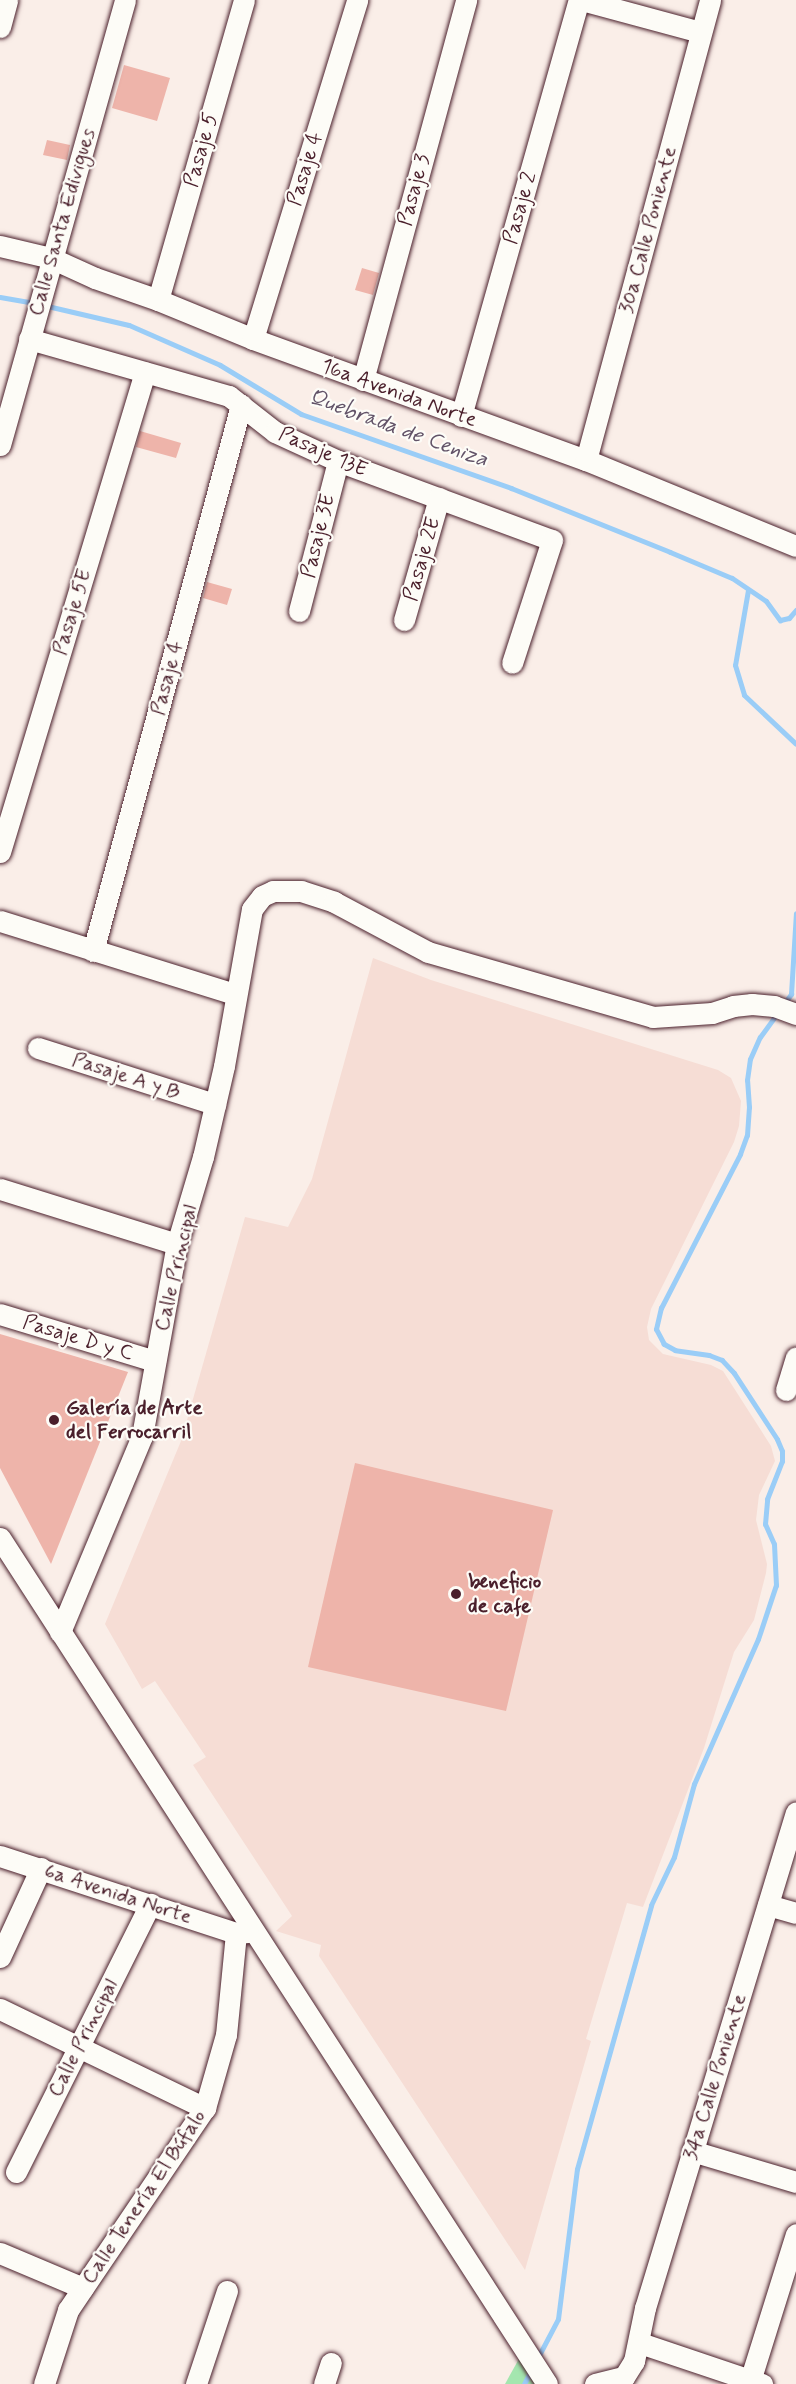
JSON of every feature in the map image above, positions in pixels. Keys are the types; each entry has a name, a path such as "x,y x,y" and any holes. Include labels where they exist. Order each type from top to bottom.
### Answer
{"street":[{"path":"0,27 7,0"},
{"name":"Calle Santa Edivigues","path":"0,445 125,0"},
{"name":"Pasaje 5","path":"158,300 244,0"},
{"name":"Pasaje 4","path":"253,339 357,0"},
{"name":"Pasaje 3","path":"363,380 466,0"},
{"path":"581,0 701,32"},
{"name":"Pasaje 2","path":"461,416 581,0"},
{"name":"30a Calle Poniente","path":"586,460 710,0"},
{"name":"16a Avenida Norte","path":"0,246 51,258 95,278 158,300 253,339 586,460 796,546"},
{"name":"Pasaje 13E","path":"29,339 229,396 275,432 338,461 552,540 512,663"},
{"name":"Pasaje 5E","path":"0,852 145,372"},
{"name":"Pasaje 4","path":"93,951 241,405"},
{"name":"Pasaje 3E","path":"299,611 338,461"},
{"name":"Pasaje 2E","path":"404,620 439,498"},
{"name":"Calle Principal","path":"60,1632 142,1436 177,1244 203,1157 215,1104 252,909 262,897 273,891 301,891 334,902 428,952 653,1017 712,1013 733,1006 752,1004 774,1006 796,1014"},
{"path":"0,921 235,994"},
{"name":"Pasaje A y B","path":"38,1048 215,1104"},
{"path":"0,1189 177,1244"},
{"name":"Pasaje D y C","path":"0,1314 155,1361"},
{"path":"786,1390 796,1358"},
{"path":"0,1538 246,1932 547,2384"},
{"name":"34a Calle Poniente","path":"595,2384 624,2377 634,2361 640,2343 645,2308 796,1812"},
{"name":"6a Avenida Norte","path":"0,1856 246,1932"},
{"path":"0,1957 41,1868"},
{"name":"Calle Principal","path":"16,2172 150,1904"},
{"path":"768,1905 796,1913"},
{"name":"Calle Tenería El Búfalo","path":"44,2384 68,2310 205,2108 226,2035 246,1932"},
{"path":"0,2009 205,2108"},
{"path":"692,2151 796,2182"},
{"path":"640,2343 754,2383 796,2234"},
{"path":"0,2253 83,2288"},
{"path":"196,2384 227,2291"},
{"path":"324,2384 332,2363"}],"shaded area":[{"path":"373,958 431,980 718,1070 731,1078 741,1101 739,1126 734,1142 651,1309 647,1327 649,1340 663,1354 711,1365 723,1371 771,1446 775,1461 759,1495 756,1520 767,1564 766,1573 754,1620 734,1652 704,1748 643,1907 627,1903 586,2039 591,2041 525,2270 319,1956 321,1945 276,1931 292,1916 193,1765 206,1757 155,1681 142,1689 105,1624 181,1441 245,1217 288,1227 312,1179"}],"green space":[{"path":"520,2357 540,2384 505,2384"}],"building":[{"path":"124,65 170,78 157,121 112,108"},
{"path":"47,140 70,145 67,160 43,155"},
{"path":"362,268 379,273 373,295 355,290"},
{"path":"140,431 181,443 176,458 136,447"},
{"path":"207,582 232,589 227,605 203,598"},
{"name":"Galería de Arte del Ferrocarril","path":"0,1334 128,1372 51,1564 0,1468"},
{"name":"beneficio de cafe","path":"355,1463 553,1510 506,1711 308,1667"}],"waterway":[{"name":"Quebrada de Ceniza","path":"0,297 34,303"},
{"name":"Quebrada de Ceniza","path":"43,305 129,325 220,365 301,414 511,488 732,578 766,601 780,620 789,618 796,610"},
{"path":"748,590 735,665 744,695 796,744"},
{"path":"783,1005 791,994 796,913"},
{"path":"537,2359 558,2319 577,2169 651,1905 674,1857 694,1784 758,1639 776,1585 774,1544 765,1524 767,1499 782,1461 782,1451 777,1439 734,1373 722,1360 709,1355 675,1350 664,1344 656,1329 661,1308 740,1154 747,1135 749,1107 747,1080 750,1059 760,1037 778,1012"},
{"path":"524,2384 531,2370"}],"place":[{"name":"Galería de Arte del Ferrocarril","path":"54,1420"},
{"name":"beneficio de cafe","path":"456,1594"}]}
